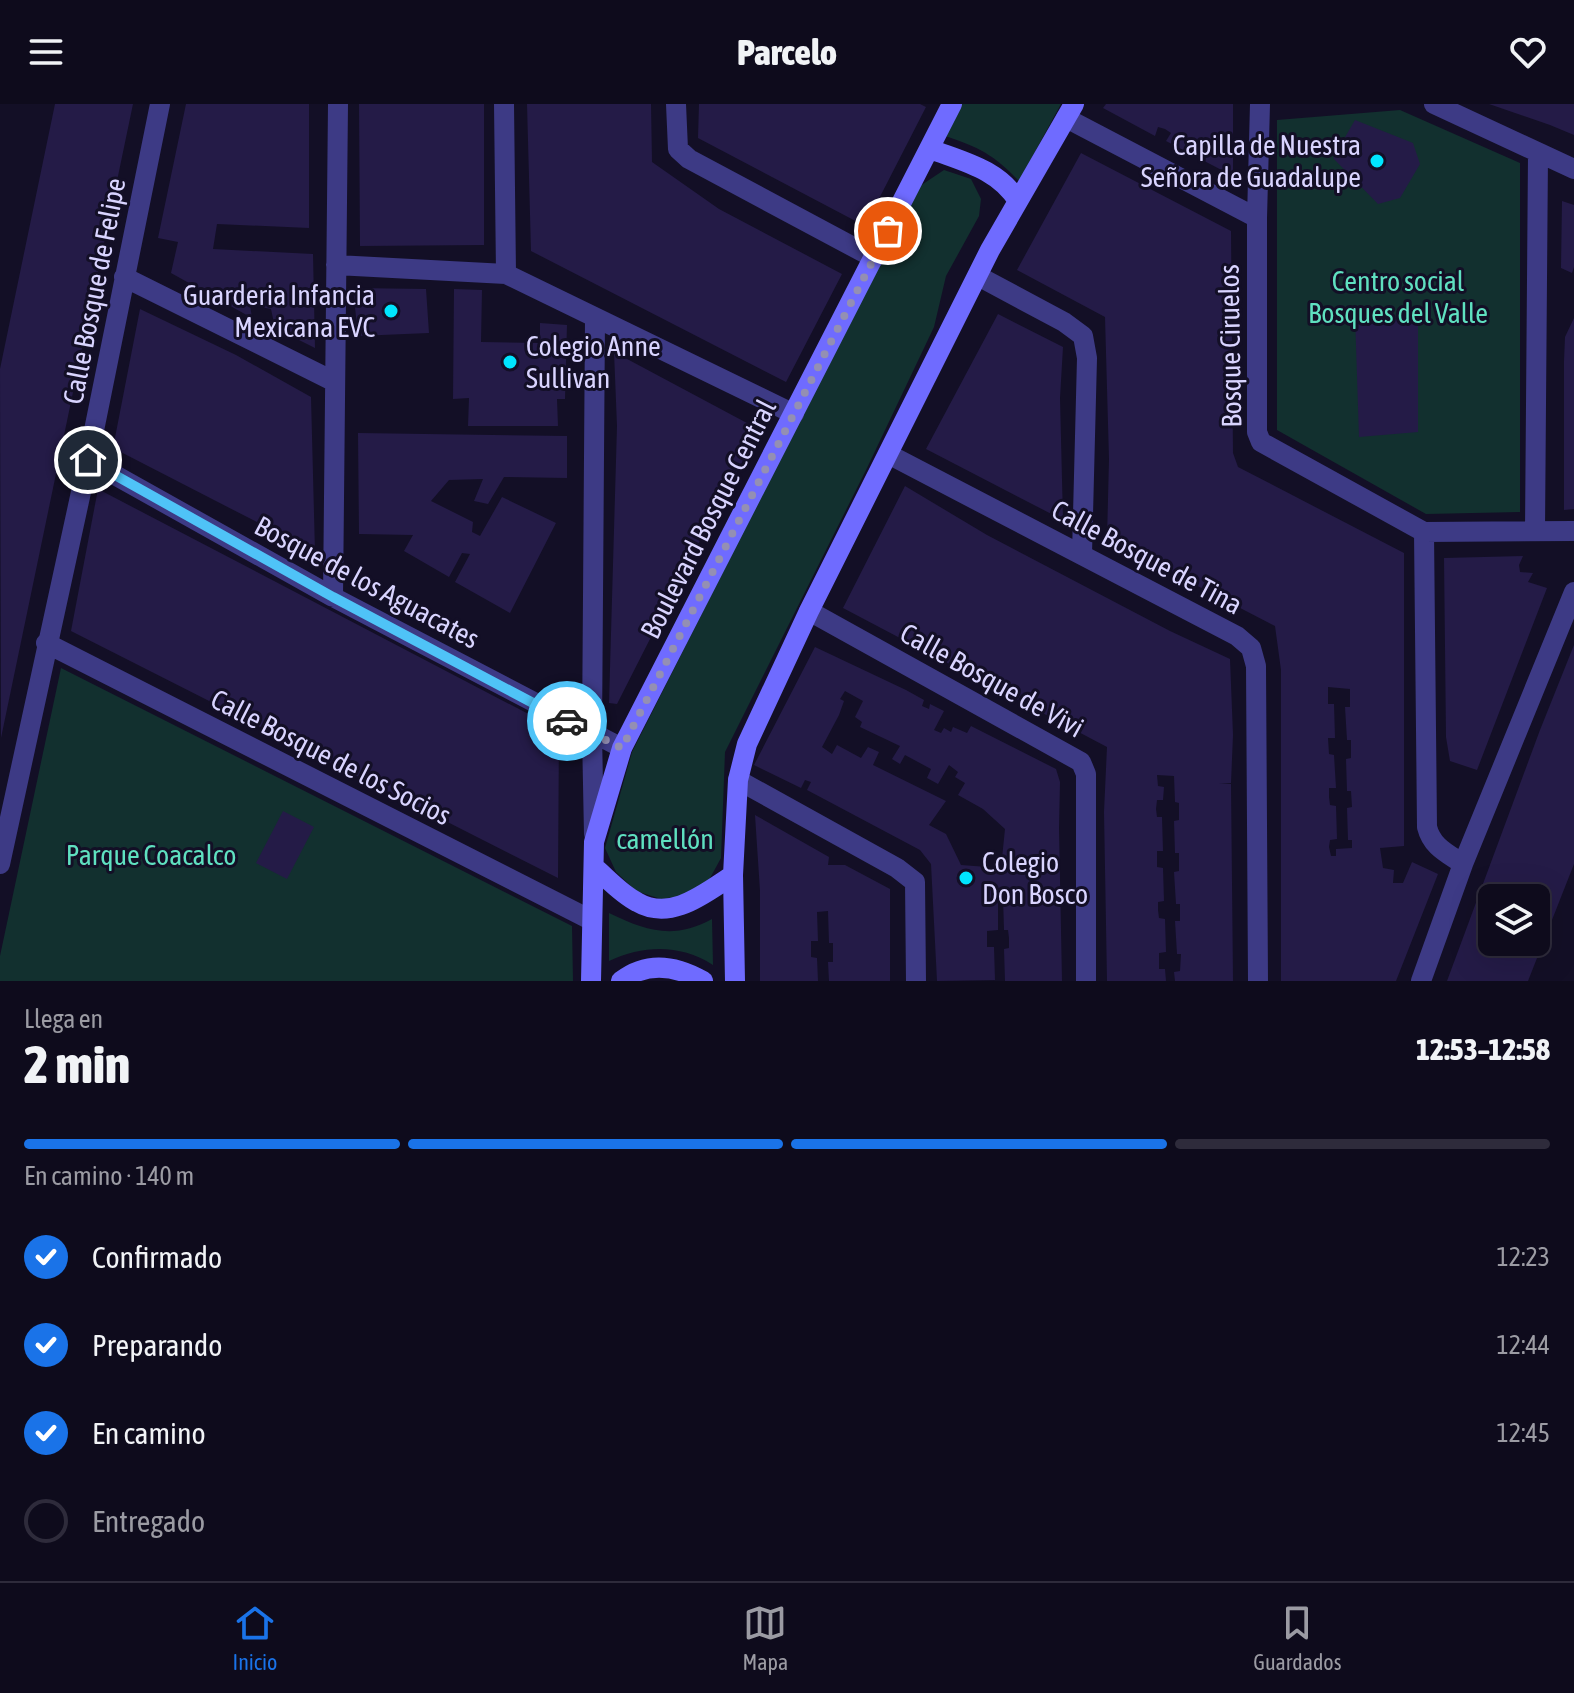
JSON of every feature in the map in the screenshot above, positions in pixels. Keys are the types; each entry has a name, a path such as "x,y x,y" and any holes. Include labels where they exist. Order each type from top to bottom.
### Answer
{"street":[{"name":"Calle Bosque de Felipe","path":"0,864 88,460 160,104"},
{"path":"333,597 338,104"},
{"path":"504,104 506,274"},
{"path":"676,104 678,149 689,159 874,258"},
{"name":"Boulevard Bosque Central","path":"591,981 594,842 622,748 952,104"},
{"name":"Bosque Ciruelos","path":"1260,104 1257,432 1261,442 1424,532 1574,531"},
{"path":"1434,104 1574,169"},
{"path":"735,981 733,875 738,780 747,744 809,611 978,276 1070,111 1257,218"},
{"path":"930,149 983,168 997,177 1018,201"},
{"path":"1535,530 1538,154"},
{"path":"336,265 506,274 794,414"},
{"path":"978,276 1064,322 1083,336 1087,358 1082,554"},
{"path":"124,277 335,382"},
{"path":"594,842 595,319"},
{"name":"Calle Bosque de Tina","path":"888,454 1237,636 1251,648 1256,666 1258,981"},
{"name":"Bosque de los Aguacates","path":"88,460 333,597 622,748"},
{"path":"1424,532 1427,827 1437,847 1463,864"},
{"path":"1421,981 1463,864 1574,592"},
{"name":"Calle Bosque de Vivi","path":"809,611 1081,762 1086,774 1086,981"},
{"name":"Calle Bosque de los Socios","path":"46,643 591,920"},
{"path":"738,780 897,868 915,882 916,981"},
{"path":"594,867 638,903 661,909 683,906 733,875"},
{"path":"621,981 636,970 662,967 688,972 703,981"}],"green space":[{"path":"961,104 1061,104 1019,181 985,153 945,136"},
{"name":"Centro social Bosques del Valle","path":"1400,110 1520,163 1520,512 1426,514 1277,430 1277,120"},
{"name":"camellón","path":"944,170 971,179 981,199 979,216 946,276 934,327 725,752 721,858 709,880 688,895 661,899 636,891 616,872 605,848 632,752 917,188"},
{"name":"Parque Coacalco","path":"61,668 572,926 573,981 0,981 0,956"},
{"name":"camellón","path":"609,913 660,931 698,926 712,919 713,965 688,953 662,949 635,952 609,961"}],"building":[{"path":"55,104 133,104 1,738 0,369"},
{"path":"186,104 309,104 309,228 217,224 213,249 313,254 315,348 275,328 271,309 250,305 252,318 171,273 178,242 158,238"},
{"path":"359,104 484,104 484,245 360,246"},
{"path":"527,104 651,104 652,162 719,209 842,274 786,382 531,251"},
{"path":"699,104 920,104 926,107 865,226 698,138"},
{"path":"1106,104 1233,104 1233,176 1166,141 1171,133 1165,129 1158,127 1155,136 1103,108"},
{"path":"1489,104 1574,104 1574,135 1550,125"},
{"name":"Capilla de Nuestra Señora de Guadalupe","path":"1355,120 1413,143 1420,164 1400,198 1378,204 1333,158"},
{"path":"1081,153 1231,231 1233,453 1238,467 1404,553 1404,846 1380,848 1383,868 1394,870 1393,883 1403,883 1412,862 1438,874 1396,981 1281,981 1281,670 1275,626 1107,539 1109,459 1105,317 1017,270","holes":["1328,687 1350,689 1350,707 1345,707 1347,740 1351,740 1351,758 1346,759 1347,791 1351,791 1352,807 1347,808 1348,840 1352,840 1352,848 1336,849 1336,856 1331,856 1330,840 1337,839 1336,806 1330,805 1329,797 1329,788 1336,788 1334,755 1329,754 1328,738 1335,738 1334,704 1328,704"]},
{"path":"1562,201 1574,205 1572,273 1561,268"},
{"name":"Guarderia Infancia Mexicana EVC","path":"353,288 426,289 429,333 358,336"},
{"name":"Colegio Anne Sullivan","path":"454,289 482,290 481,342 540,343 540,323 567,325 565,399 557,399 558,426 468,426 469,398 453,399"},
{"path":"140,309 236,355 311,397 315,552 113,448"},
{"path":"998,314 1063,347 1060,398 1063,520 926,449"},
{"path":"1355,315 1418,321 1418,432 1359,437"},
{"path":"1574,318 1574,509 1564,510 1565,337"},
{"path":"614,352 760,430 716,509 617,704 609,703 617,426"},
{"path":"358,433 567,436 567,478 504,477 488,504 474,501 483,479 449,480 431,501 473,522 472,532 480,536 502,497 556,523 510,613 455,582 470,554 462,553 449,577 404,551 413,535 359,534"},
{"path":"905,486 987,535 1230,659 1231,783 1219,784 1231,784 1233,981 1175,981 1174,972 1180,971 1181,954 1177,954 1175,921 1180,921 1180,904 1176,904 1174,872 1179,871 1174,821 1179,820 1179,803 1175,802 1174,776 1157,775 1158,786 1164,787 1163,800 1157,800 1156,809 1157,817 1162,817 1163,851 1157,851 1157,867 1163,868 1164,901 1158,902 1158,910 1159,918 1165,919 1166,952 1159,953 1159,969 1165,969 1166,981 1107,981 1104,812 1107,747 843,608"},
{"path":"98,489 559,730 558,878 71,631"},
{"path":"1523,556 1520,572 1533,573 1528,582 1547,588 1477,770 1450,761 1446,737 1444,558"},
{"path":"1574,645 1574,864 1550,925 1550,884 1483,884"},
{"path":"815,647 906,690 924,700 922,706 929,709 930,704 944,711 934,730 941,733 944,728 951,732 953,727 967,733 971,726 1056,769 1060,782 1062,981 1005,981 1004,949 1009,948 1009,938 1008,930 1004,930 1003,897 1008,897 1008,889 998,889 998,930 987,931 987,947 994,947 995,980 937,981 931,864 920,850 807,790 811,782 805,780 801,788 754,765","holes":["845,691 863,701 855,717 862,722 860,727 900,746 892,759 900,764 905,755 931,769 927,778 938,784 949,765 958,772 955,777 965,783 958,795 983,809 1005,829 1001,868 961,865 946,834 929,825 946,801 873,765 879,752 868,747 861,758 837,745 832,754 822,747 839,715 844,701 840,699"]},
{"path":"283,811 314,827 287,879 256,863"},
{"path":"755,815 829,857 828,865 845,865 890,889 890,981 829,981 828,962 833,962 833,943 829,943 828,911 817,912 818,941 811,941 811,957 817,958 818,981 760,981 760,891"},
{"path":"1478,897 1478,956 1538,956 1528,981 1447,981"}],"way so far":[{"path":"567,721 622,748 888,231"}],"place":[{"name":"Capilla de Nuestra Señora de Guadalupe","path":"1377,161"},
{"name":"Guarderia Infancia Mexicana EVC","path":"391,311"},
{"name":"Colegio Anne Sullivan","path":"510,362"},
{"name":"Colegio Don Bosco","path":"966,878"}],"route":[{"path":"88,460 333,597 567,721"}]}
